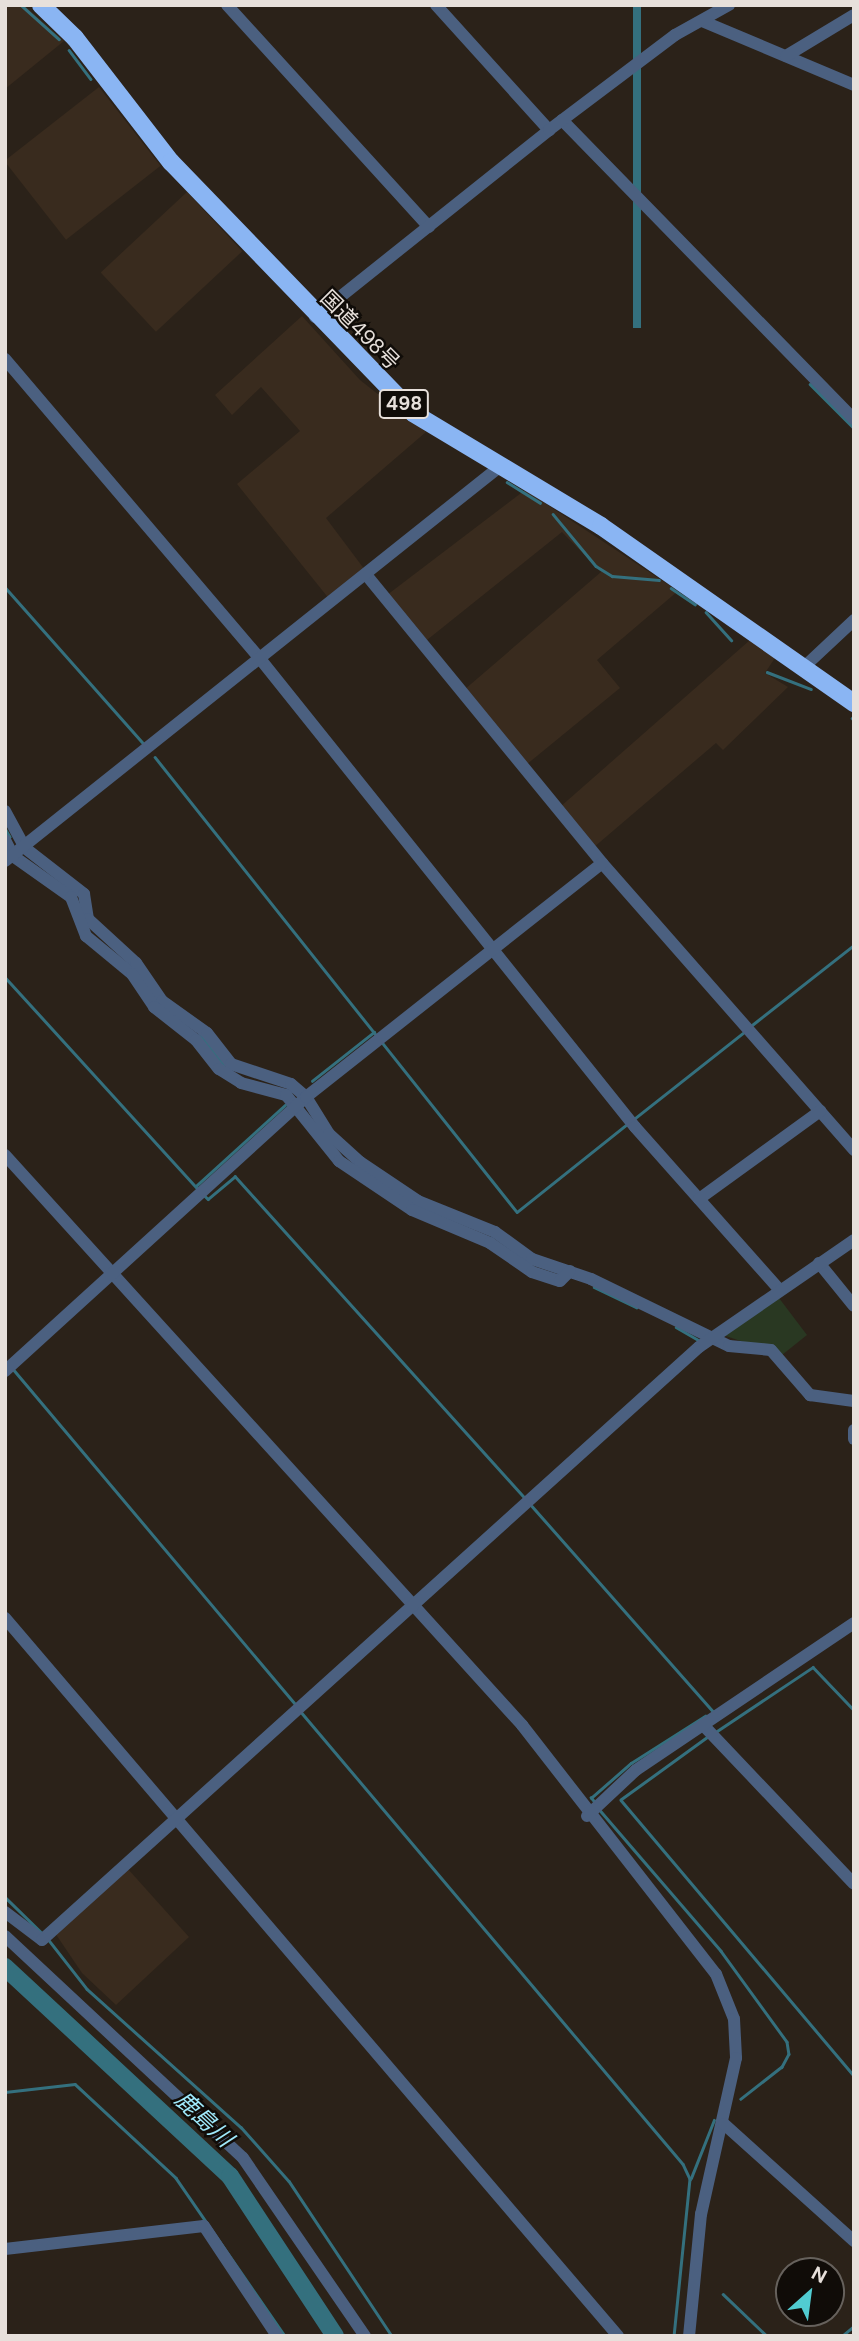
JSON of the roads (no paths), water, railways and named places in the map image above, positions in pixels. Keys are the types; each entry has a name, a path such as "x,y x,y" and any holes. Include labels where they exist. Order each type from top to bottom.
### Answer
{"highway":[{"name":"国道498号","path":"41,5 75,38 171,162 316,317 413,413 503,464 854,703"}],"street":[{"path":"228,5 429,227"},
{"path":"436,5 548,130"},
{"path":"316,317 548,130 675,35 729,5"},
{"path":"786,56 854,15"},
{"path":"702,20 854,85"},
{"path":"562,120 854,419"},
{"path":"5,359 261,660 631,1122 779,1289"},
{"path":"9,858 368,576 503,464"},
{"path":"368,576 602,863 854,1150"},
{"path":"804,667 854,620"},
{"path":"5,811 25,848 72,880 97,930 231,1063 290,1084 306,1097 342,1148 418,1201 713,1338 771,1350 810,1395 854,1401"},
{"path":"5,840 9,858 71,897 86,936 132,974 142,995 197,1040 219,1069 241,1083 286,1095 324,1149 412,1210 560,1282 570,1271"},
{"path":"5,1371 306,1097 602,863"},
{"path":"699,1199 820,1111"},
{"path":"5,1155 522,1725 594,1810 724,1989 736,2058 724,2124 701,2214 689,2336"},
{"path":"5,1912 47,1936 290,1713 528,1503 699,1347 779,1289 854,1240"},
{"path":"819,1263 854,1306"},
{"path":"854,1430 854,1438"},
{"path":"5,1618 618,2336"},
{"path":"594,1810 636,1770 705,1727 854,1623"},
{"path":"705,1727 854,1884"},
{"path":"5,1936 243,2158 365,2336"},
{"path":"724,2124 854,2241"},
{"path":"5,2249 204,2226 277,2336"}],"water":[{"path":"633,5 641,5 641,328 633,328"}],"waterway":[{"path":"21,5 59,39"},
{"path":"69,50 91,79"},
{"path":"810,384 854,428"},
{"path":"507,482 540,503"},
{"path":"553,514 596,566 612,576 659,580"},
{"path":"5,587 144,744"},
{"path":"671,588 695,604"},
{"path":"706,612 731,640"},
{"path":"767,672 811,689"},
{"path":"155,757 377,1036"},
{"path":"5,828 10,837"},
{"path":"752,1025 854,945"},
{"path":"5,977 199,1190"},
{"path":"312,1081 374,1032"},
{"path":"634,1119 744,1032"},
{"path":"200,1034 224,1065"},
{"path":"381,1041 517,1212 626,1125"},
{"path":"196,1186 285,1105"},
{"path":"203,1194 208,1199 235,1176 525,1498"},
{"path":"594,1287 636,1307"},
{"path":"676,1327 700,1341"},
{"path":"14,1370 296,1705"},
{"path":"532,1506 713,1711"},
{"path":"717,1731 813,1667 854,1710"},
{"path":"302,1713 683,2164 690,2179 674,2336"},
{"path":"596,1804 591,1798 631,1763 705,1716"},
{"path":"708,1737 621,1800 854,2076"},
{"path":"599,1809 721,1951 787,2042 789,2054 782,2067 741,2099"},
{"path":"5,1897 43,1934"},
{"path":"48,1939 87,1989 241,2127 289,2181 392,2336"},
{"name":"鹿島川","path":"5,1967 230,2176 335,2336"},
{"path":"5,2092 75,2084 176,2178 285,2336"},
{"path":"691,2178 714,2120"},
{"path":"723,2294 767,2336"},
{"path":"842,2336 854,2326"}]}
